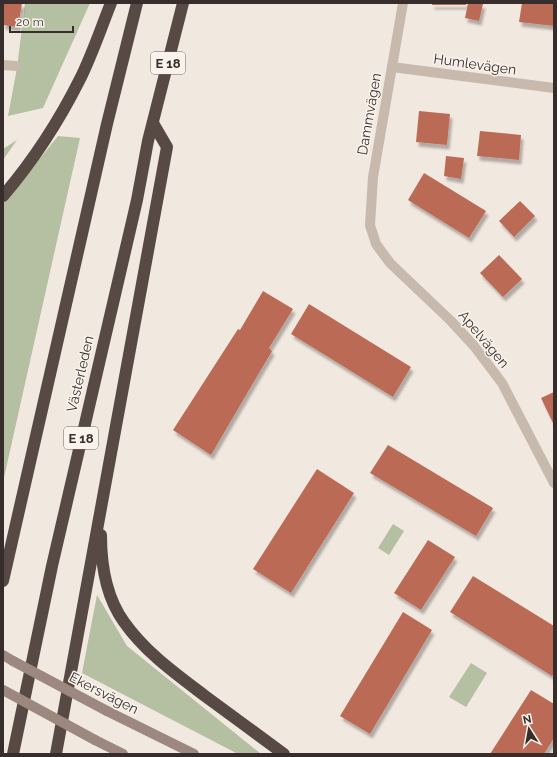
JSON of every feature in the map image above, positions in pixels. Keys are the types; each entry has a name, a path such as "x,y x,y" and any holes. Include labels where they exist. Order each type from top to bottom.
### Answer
{"highway":[{"path":"3,196 36,155 66,105 80,79 111,3"},
{"path":"3,581 107,124 137,3"},
{"name":"Västerleden","path":"13,754 52,566 153,123 183,3"},
{"name":"E 18","path":"56,754 166,147 153,123"},
{"name":"E 18","path":"102,505 101,549 104,576 112,600 123,621 139,640 181,678 284,754"}],"main road":[{"name":"Ekersvägen","path":"3,655 107,711 194,754"},
{"path":"3,690 123,754"}],"street":[{"name":"Dammvägen","path":"372,230 370,204 373,177 402,3"},
{"path":"3,65 16,66"},
{"name":"Humlevägen","path":"392,67 554,88"},
{"name":"Apelvägen","path":"372,230 376,244 390,263 451,321 474,346 502,383 552,470 554,483"}],"green space":[{"path":"25,3 90,3 43,108 8,116 17,68"},
{"path":"58,136 80,138 3,482 3,204"},
{"path":"17,140 3,160 3,149"},
{"path":"393,524 404,531 389,555 378,548"},
{"path":"97,595 127,646 261,754 238,754 82,673"},
{"path":"471,663 487,673 466,707 449,697"}],"building":[{"path":"3,3 22,3 18,27 3,25"},
{"path":"432,3 466,3 466,5 432,5"},
{"path":"468,3 483,4 479,21 465,18"},
{"path":"522,3 554,3 554,26 519,22"},
{"path":"419,111 450,114 447,145 416,142"},
{"path":"480,131 521,135 519,160 477,156"},
{"path":"446,156 464,158 461,179 444,176"},
{"path":"424,173 486,211 469,238 408,200"},
{"path":"520,201 535,216 514,237 499,221"},
{"path":"499,255 522,279 503,297 480,273"},
{"path":"263,291 293,309 269,348 272,351 211,455 173,430 238,329 240,330"},
{"path":"309,304 411,367 393,397 291,334"},
{"path":"554,392 554,425 541,398"},
{"path":"388,445 493,508 476,536 370,473"},
{"path":"317,469 354,493 291,593 253,569"},
{"path":"428,540 455,557 421,610 394,593"},
{"path":"473,576 554,626 554,673 552,676 450,612"},
{"path":"403,612 432,630 370,734 340,716"},
{"path":"531,690 554,704 554,738 544,754 490,754"}]}
